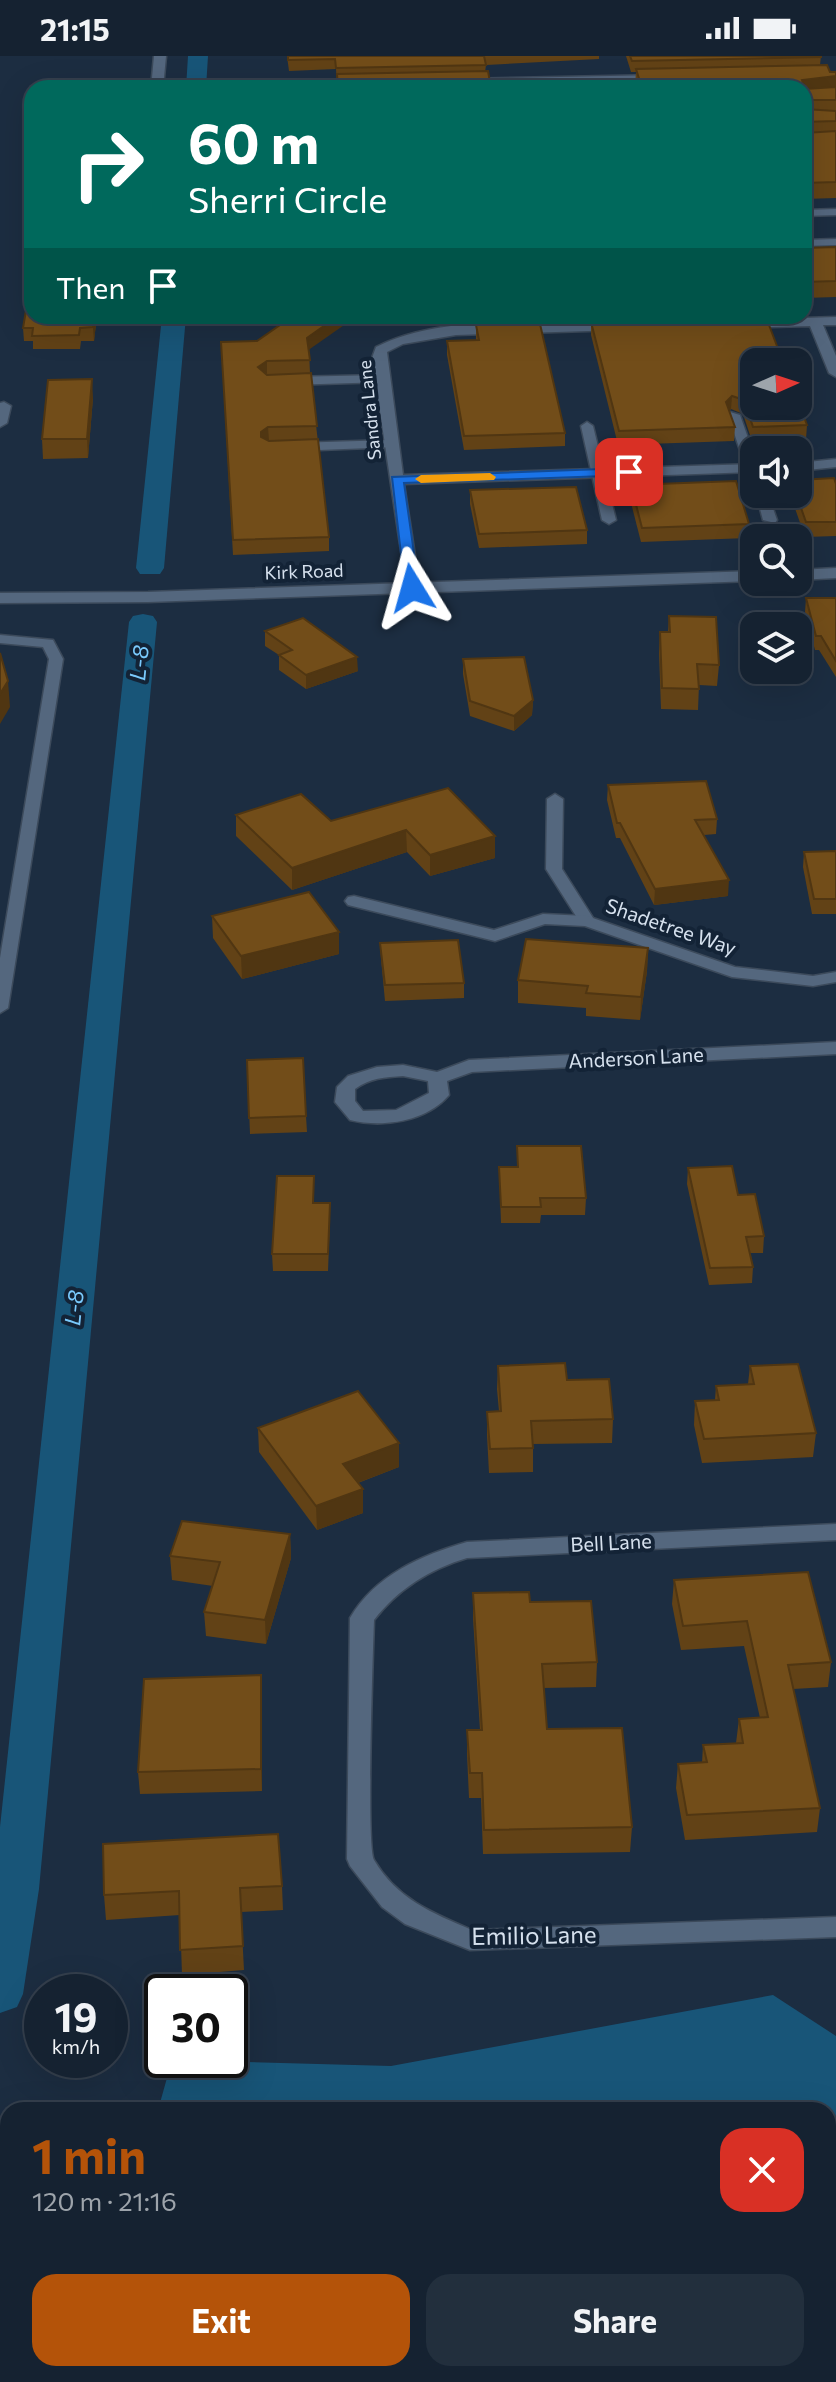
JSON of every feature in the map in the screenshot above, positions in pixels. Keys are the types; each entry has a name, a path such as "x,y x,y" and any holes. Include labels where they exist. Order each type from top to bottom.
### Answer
{"street":[{"path":"158,80 160,56"},
{"path":"562,80 672,78"},
{"path":"812,321 836,321"},
{"path":"815,321 836,373"},
{"name":"Sandra Lane","path":"412,588 382,379 381,350 388,343 415,334 639,327"},
{"path":"0,423 4,406"},
{"path":"812,466 836,463"},
{"path":"397,480 740,470"},
{"path":"812,574 836,573"},
{"name":"Kirk Road","path":"0,598 740,576"},
{"name":"Shadetree Way","path":"354,901 495,936 543,919 587,921 732,972 813,981 836,977"},
{"name":"Anderson Lane","path":"437,1078 469,1066 836,1048"},
{"name":"Bell Lane","path":"394,1583 441,1557 467,1550 836,1532"},
{"name":"Emilio Lane","path":"394,1583 362,1618 359,1859 391,1900 414,1917 470,1940 836,1927"}],"lane":[{"path":"812,213 836,212"},
{"path":"812,243 836,242"},
{"path":"267,381 382,379"},
{"path":"734,415 741,436"},
{"path":"587,426 609,520"},
{"path":"284,448 391,444"},
{"path":"766,508 770,520"},
{"path":"0,639 48,643 56,659 0,1008"},
{"path":"555,799 554,869 587,921"}],"water":[{"path":"773,1995 836,2036 836,2102 160,2102 167,2078 248,2078 248,2062 391,2066"}],"building":[{"path":"288,56 484,56 486,65 336,68 335,59 288,60"},
{"path":"630,56 821,56 821,57 632,61"},
{"path":"827,65 830,72 836,72 836,76 802,80 639,80 636,69"},
{"path":"488,71 490,80 337,80 337,74"},
{"path":"836,87 836,100 812,100 812,89"},
{"path":"812,110 836,111 836,121 812,122"},
{"path":"836,131 836,182 812,183 812,133"},
{"path":"836,247 836,281 812,282 812,248"},
{"path":"24,322 94,324 93,327 80,328 79,335 32,336 33,328 23,328"},
{"path":"281,324 327,324 307,338 310,360 267,361 258,367 267,375 311,373 317,426 268,427 261,432 261,437 269,441 318,439 329,537 233,540 221,342 257,341"},
{"path":"540,324 565,433 464,436 447,341 479,340 476,325"},
{"path":"592,324 769,324 778,348 740,348 740,399 732,396 726,402 735,427 619,431"},
{"path":"92,379 87,439 42,439 48,380"},
{"path":"751,420 805,420 807,425 753,427"},
{"path":"834,478 836,522 806,522 801,508 812,508 812,479"},
{"path":"736,481 740,508 744,508 749,524 642,528 631,485"},
{"path":"576,487 587,530 479,534 470,490"},
{"path":"806,598 836,598 836,661 821,636 816,636"},
{"path":"669,616 716,617 719,665 697,664 699,689 662,688 660,632 670,632"},
{"path":"303,618 357,657 306,675 279,655 292,650 265,631"},
{"path":"0,653 8,681 0,694"},
{"path":"524,657 533,700 514,716 470,701 463,659"},
{"path":"706,781 717,819 695,820 729,880 655,889 620,823 617,823 608,785"},
{"path":"448,788 495,836 430,855 406,830 292,868 236,815 301,794 331,821"},
{"path":"836,851 836,899 814,899 804,852"},
{"path":"309,892 339,932 241,956 212,916"},
{"path":"526,939 648,948 641,997 586,993 588,986 518,980"},
{"path":"458,940 464,983 385,985 380,943"},
{"path":"303,1058 306,1116 249,1118 247,1060"},
{"path":"517,1146 581,1146 586,1198 540,1198 541,1207 501,1207 499,1167 518,1167"},
{"path":"732,1166 738,1195 755,1194 764,1236 746,1237 753,1267 710,1268 688,1168"},
{"path":"277,1176 314,1176 313,1203 330,1203 328,1254 272,1254"},
{"path":"565,1363 567,1380 609,1379 613,1419 531,1421 533,1448 490,1449 487,1412 501,1411 498,1366"},
{"path":"798,1364 816,1433 704,1439 695,1401 719,1400 716,1386 754,1384 750,1366"},
{"path":"358,1391 399,1443 343,1464 363,1489 316,1506 258,1428"},
{"path":"182,1521 290,1534 265,1620 204,1612 220,1562 170,1556"},
{"path":"808,1572 831,1662 788,1665 820,1808 687,1815 678,1764 707,1762 703,1745 743,1743 739,1719 768,1717 747,1621 683,1626 674,1580"},
{"path":"529,1592 530,1602 591,1601 597,1662 542,1664 547,1729 622,1728 632,1827 484,1830 482,1773 470,1773 467,1730 482,1730 473,1593"},
{"path":"261,1675 261,1769 138,1772 144,1679"},
{"path":"278,1834 282,1886 240,1888 243,1946 180,1950 179,1891 104,1895 103,1844"}],"waterway":[{"name":"L-8","path":"196,80 198,56"},
{"name":"L-8","path":"150,568 173,324"},
{"name":"L-8","path":"0,1994 16,1889 143,622"}],"slow traffic":[{"path":"421,479 490,477"}],"route":[{"path":"412,588 397,480 629,472"}]}
